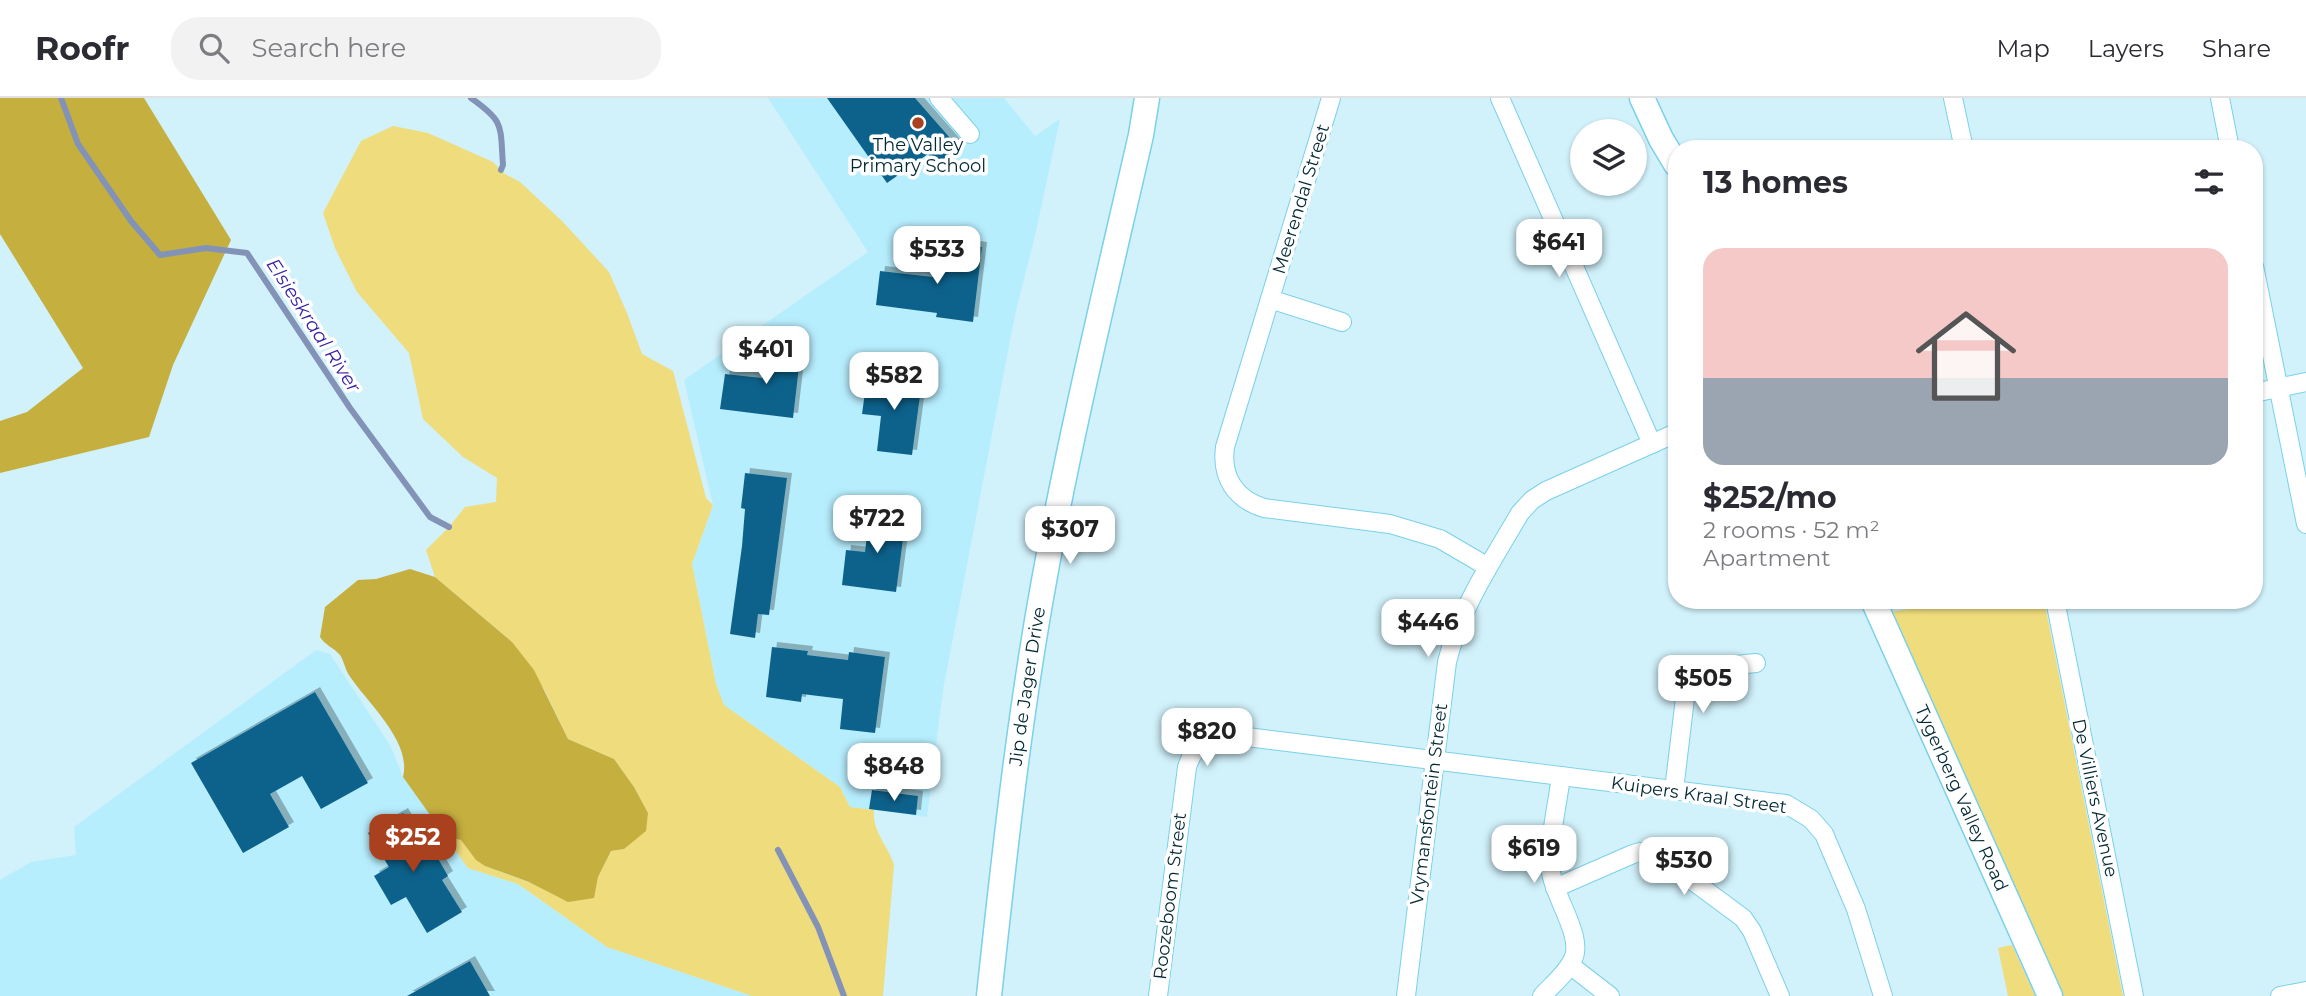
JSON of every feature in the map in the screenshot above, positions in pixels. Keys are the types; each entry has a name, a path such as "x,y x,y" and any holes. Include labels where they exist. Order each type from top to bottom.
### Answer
{"main road":[{"name":"Jip de Jager Drive","path":"989,996 1011,789 1043,584 1069,447 1141,135 1147,98"},
{"name":"Jip de Jager Drive","path":"1141,135 1154,98"},
{"path":"1642,98 1668,151"},
{"path":"1656,98 1671,140"},
{"name":"Tygerberg Valley Road","path":"1877,609 2050,996"}],"street":[{"path":"939,98 970,134"},
{"name":"Meerendal Street","path":"1331,98 1225,447 1226,475 1237,493 1245,500 1264,508 1390,524 1440,539 1489,567"},
{"path":"1500,98 1652,444"},
{"path":"1953,98 1962,140"},
{"path":"2220,98 2228,140"},
{"path":"1270,299 1342,322"},
{"path":"2263,312 2306,524"},
{"path":"2263,391 2306,382"},
{"name":"Vrymansfontein Street","path":"1406,996 1450,649 1462,616 1520,513 1539,495 1668,437"},
{"name":"De Villiers Avenue","path":"2057,609 2134,996"},
{"path":"1674,790 1686,690 1690,681 1702,671 1756,663"},
{"name":"Roozeboom Street","path":"1158,996 1187,767 1191,756 1206,740 1231,735 1434,760"},
{"name":"Kuipers Kraal Street","path":"1434,760 1776,802 1795,808 1811,819 1824,834 1856,909 1883,996"},
{"path":"1542,996 1570,965 1576,943 1555,888 1550,861 1561,776"},
{"path":"1555,888 1633,854 1655,853 1744,918 1780,996"},
{"path":"1570,965 1610,996"},
{"path":"2280,996 2306,991"}],"shaded area":[{"path":"0,98 144,98 231,240 173,365 149,437 0,473 0,421 27,412 83,368 0,234"},
{"path":"768,98 1004,98 1035,136 1060,119 1015,315 943,690 927,817 850,807 840,787 724,705 716,684 692,564 713,505 684,380 868,252"},
{"path":"393,126 428,133 493,162 505,174 520,182 562,221 609,272 642,354 673,371 706,498 713,505 692,564 716,684 724,705 840,787 850,807 874,810 875,825 894,865 883,996 752,996 607,947 518,884 468,868 445,836 461,839 485,866 539,886 593,898 598,877 611,851 624,849 648,813 614,759 568,739 545,691 512,642 435,577 426,550 465,507 496,502 497,478 463,457 423,419 409,353 357,292 335,248 323,213 361,141"},
{"path":"410,569 435,577 512,642 534,670 568,739 614,759 634,787 648,813 646,831 624,849 611,851 598,877 594,898 568,902 529,882 485,866 476,860 461,840 445,836 403,777 404,763 395,736 349,675 340,655 320,637 325,607 358,580 376,579"},
{"path":"1909,609 2046,609 2123,996 2060,996 1890,612"},
{"path":"316,650 330,654 390,745 403,777 468,868 518,884 607,947 752,996 0,996 0,880 31,862 76,855 74,827"},
{"path":"2012,945 2035,996 2008,996 1998,948"}],"building":[{"path":"827,98 915,98 958,147 937,165 928,154 887,183"},
{"path":"946,242 982,247 973,322 936,317 937,313 876,305 880,271 942,278"},
{"path":"766,345 801,350 793,418 720,409 725,374 762,378"},
{"path":"887,377 922,381 912,455 877,451 881,416 862,414 867,378 886,380"},
{"path":"745,473 787,478 769,615 758,614 755,638 730,634 742,546 745,509 741,508"},
{"path":"870,512 906,517 896,592 842,585 846,550 865,552"},
{"path":"772,647 808,651 807,655 848,660 849,652 885,657 875,733 840,729 843,699 802,694 801,702 766,697"},
{"path":"315,692 368,783 321,809 302,776 270,794 289,827 243,853 191,763"},
{"path":"872,790 918,796 916,815 869,809"},
{"path":"403,813 422,844 428,841 448,876 442,880 462,912 427,933 406,897 391,905 374,876 389,867 368,833"},
{"path":"470,961 490,996 407,996"}],"waterway":[{"name":"Elsieskraal River","path":"61,98 78,144 131,221 160,255 206,248 247,253 350,408 430,517 449,527"},
{"path":"471,98 490,113 499,125 502,141 501,170"},
{"name":"Elsieskraal River","path":"778,850 818,927 844,996"}],"place":[{"name":"The Valley Primary School","path":"918,123"}]}
